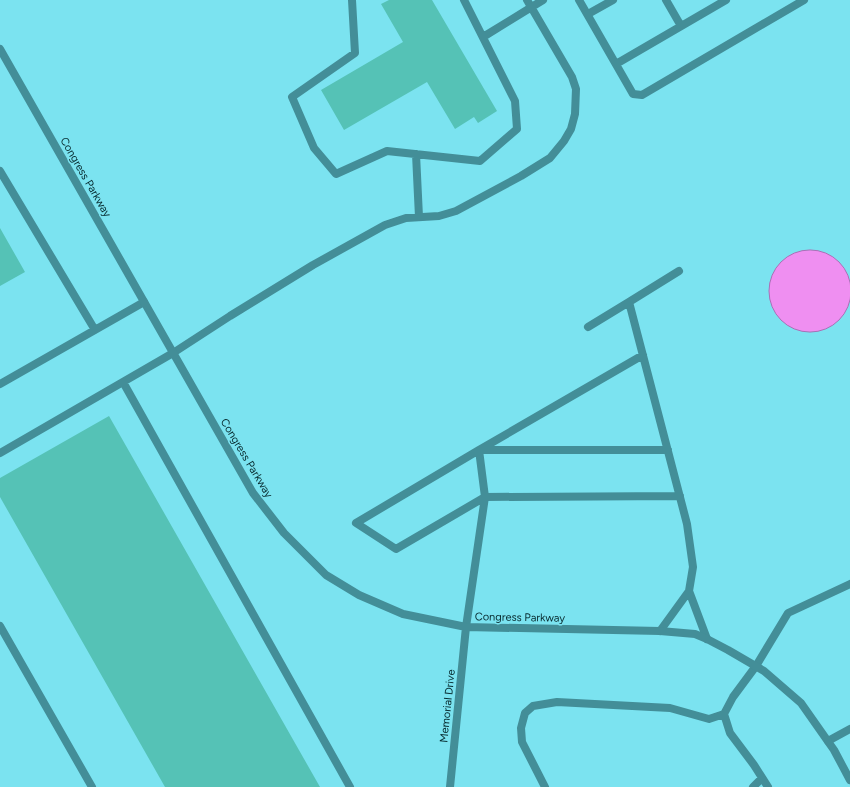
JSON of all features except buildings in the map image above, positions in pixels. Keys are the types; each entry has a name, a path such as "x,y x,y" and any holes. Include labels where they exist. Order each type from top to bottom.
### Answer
{"street":[{"path":"352,0 355,53 292,97 314,148 336,174 387,151 480,161 517,129 514,101 464,0"},
{"path":"483,37 529,3 544,0"},
{"path":"579,0 633,94 642,95 804,0"},
{"path":"588,14 613,0"},
{"path":"666,0 681,26"},
{"path":"616,64 726,0"},
{"path":"0,453 173,353 230,316 319,262 385,225 406,218 439,216 456,211 521,176 550,158 559,149 571,129 575,114 576,89 572,77 529,3"},
{"name":"Congress Parkway","path":"0,49 253,493 284,533 326,575 359,595 403,614 466,627 660,630 695,634 764,671 801,703 828,741 850,780"},
{"path":"416,154 419,217"},
{"path":"0,171 95,330"},
{"path":"588,327 679,271"},
{"path":"0,384 144,302"},
{"path":"629,302 687,524 693,566 689,591 660,630"},
{"path":"643,355 356,523 396,548 485,497 680,496"},
{"path":"122,382 350,787"},
{"path":"479,450 668,450"},
{"name":"Memorial Drive","path":"450,787 466,627 485,497 479,450"},
{"path":"545,787 522,742 521,728 525,713 533,706 557,702 670,708 709,719 724,714 733,697 756,666 788,613 850,584"},
{"path":"689,591 707,640"},
{"path":"0,626 92,787"},
{"path":"724,714 730,733 754,765 768,787"},
{"path":"828,741 850,729"},
{"path":"753,787 762,778"}],"shaded area":[{"path":"810,250 826,253 839,262 848,275 851,291 848,307 839,320 826,329 810,332 794,329 781,320 772,307 769,291 772,275 781,262 794,253"}]}
